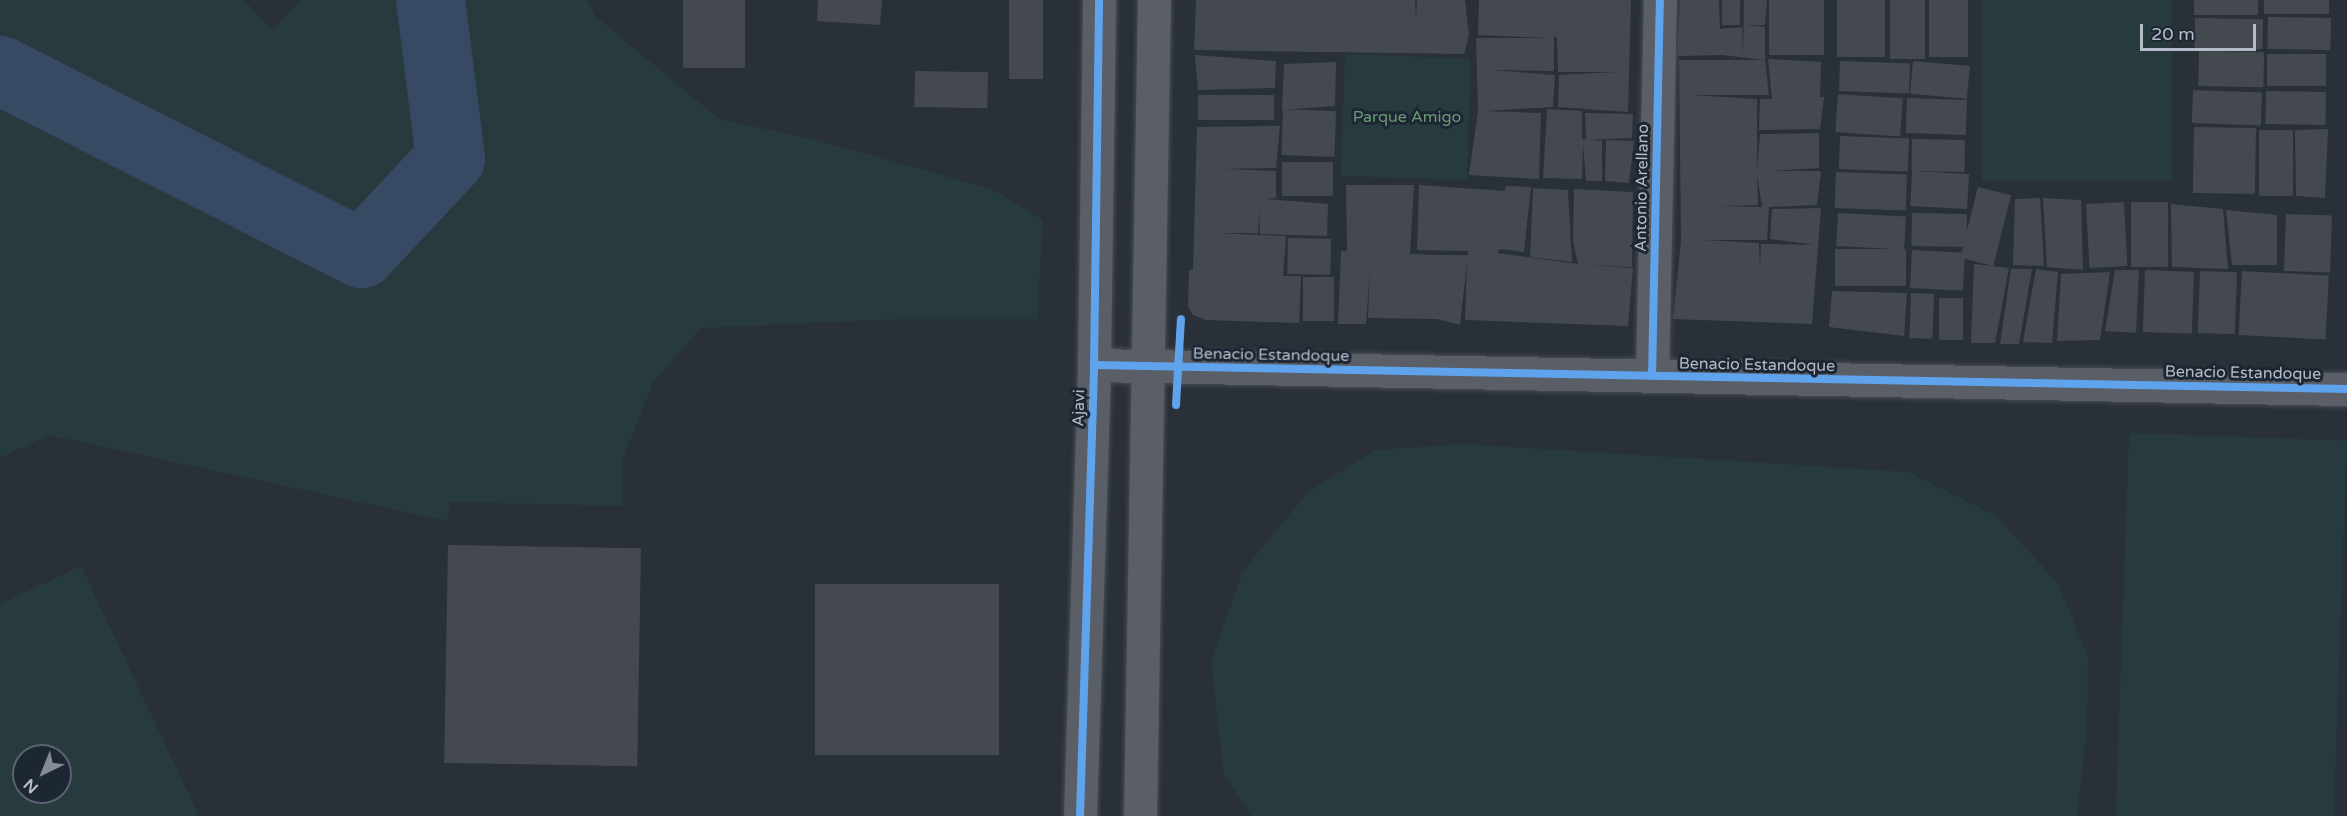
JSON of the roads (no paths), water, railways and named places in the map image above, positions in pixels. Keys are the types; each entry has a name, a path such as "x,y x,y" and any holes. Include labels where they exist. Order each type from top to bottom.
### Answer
{"street":[{"name":"Ajavi","path":"1080,816 1094,365 1099,0"},
{"path":"1140,816 1154,0"},
{"name":"Antonio Arellano","path":"1652,376 1660,0"},
{"name":"Benacio Estandoque","path":"1094,365 2347,389"}],"waterway":[{"path":"0,70 361,253 450,158 430,0"}],"park label":[{"name":"Parque Amigo","path":"1407,117"}]}
